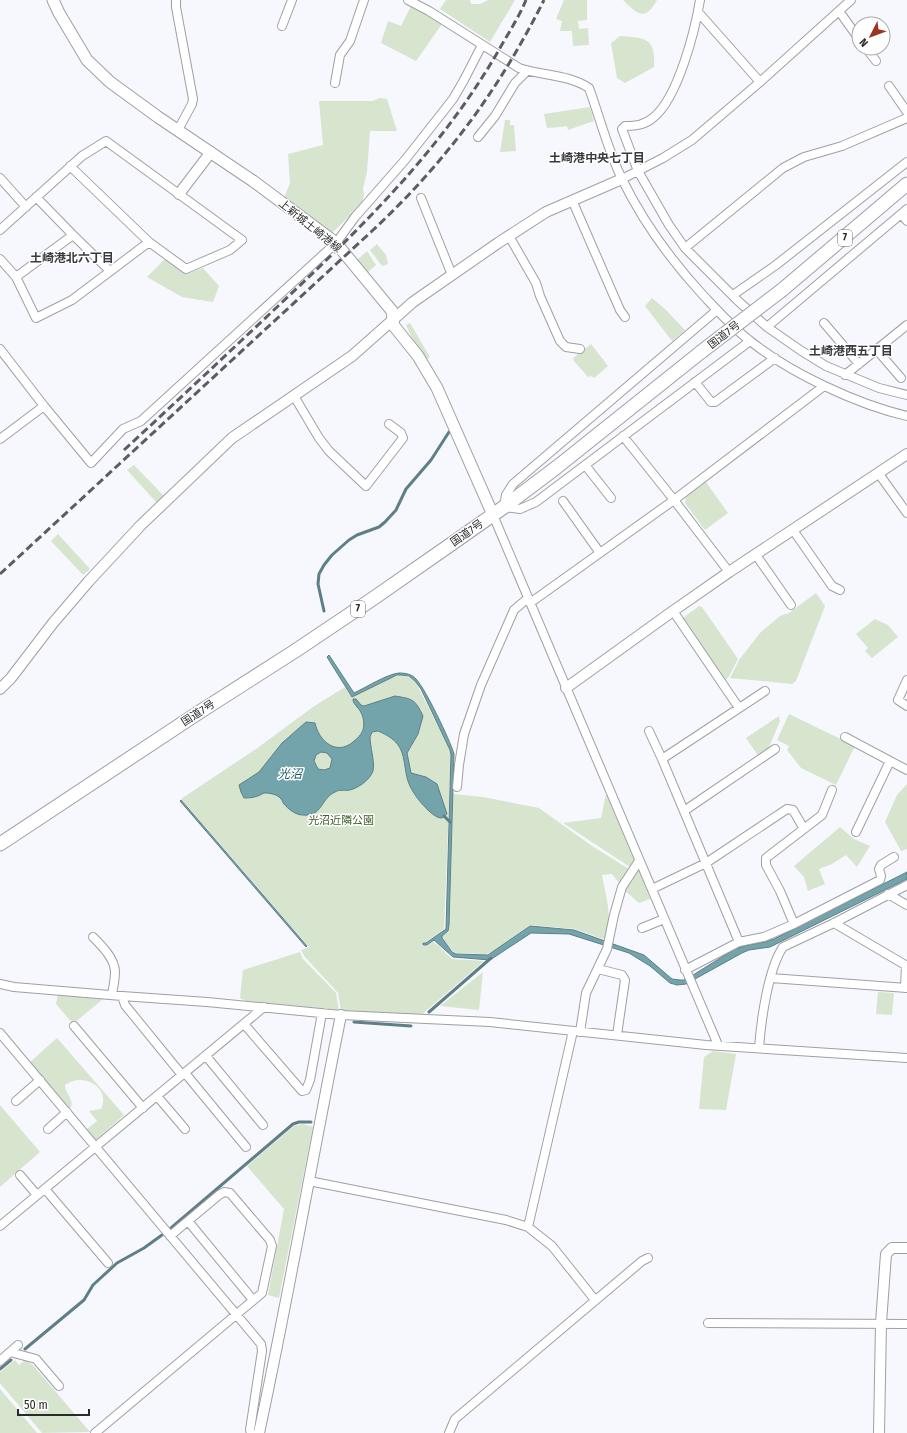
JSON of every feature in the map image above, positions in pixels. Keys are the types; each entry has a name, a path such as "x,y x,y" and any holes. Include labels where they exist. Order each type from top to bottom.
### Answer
{"highway":[{"name":"国道7号","path":"0,844 362,606 504,507 782,290 907,184"}],"main road":[{"name":"上新城土崎港線","path":"53,0 87,60 110,82 158,117 253,181 336,244 392,311 394,326 418,356 437,388 493,515"}],"street":[{"path":"176,0 193,99 192,104 178,130"},
{"path":"282,26 292,0"},
{"path":"335,84 340,55 350,41 364,0"},
{"path":"408,0 429,11 518,68 527,71 564,77 589,88 622,179 652,231 672,260 717,310 750,341 775,358 824,386 876,407 907,416"},
{"path":"700,0 684,63 668,99 653,118 638,126 625,126 622,129 638,171 669,225 685,248 767,327 826,366 879,388 907,395"},
{"path":"0,689 12,678 53,623 89,580 141,525 232,438 352,356 428,290 546,212 622,179 692,140 760,82 851,0"},
{"path":"839,11 851,28"},
{"path":"698,12 760,82"},
{"path":"0,348 44,406 91,463 123,429 141,421 336,244 356,217 453,99 482,45"},
{"path":"872,56 876,61"},
{"path":"478,137 495,116 515,84 527,71"},
{"path":"888,86 907,112"},
{"path":"685,248 783,168 804,157 842,146 907,118"},
{"path":"0,230 70,166 82,156 106,141 242,240 230,250 186,269 149,242 70,166"},
{"path":"179,194 211,152"},
{"path":"733,295 776,265 907,162"},
{"path":"0,178 26,207"},
{"path":"36,197 110,271"},
{"path":"421,198 452,275"},
{"path":"572,200 620,310 625,317"},
{"path":"767,327 904,212 907,221"},
{"path":"16,277 73,235"},
{"path":"509,236 536,283 540,296 560,341 566,347 580,349"},
{"path":"0,259 16,277 36,318 72,300 149,242"},
{"path":"717,310 513,484 506,495 504,507 520,509 536,502 750,341"},
{"path":"824,322 859,364"},
{"path":"845,375 907,325"},
{"path":"876,349 901,378"},
{"path":"695,382 711,402 715,402 775,358"},
{"path":"458,787 459,765 464,734 481,685 514,610 600,553 674,500 824,386"},
{"path":"294,396 319,438 329,451 366,486 403,438 401,433 389,424"},
{"path":"0,439 44,406"},
{"path":"623,436 730,572"},
{"path":"566,688 673,611 907,454"},
{"path":"585,464 610,498"},
{"path":"879,474 907,513"},
{"path":"563,501 600,553"},
{"path":"493,515 652,889 690,983 718,1045"},
{"path":"793,530 832,586 840,590"},
{"path":"756,555 791,605"},
{"path":"673,611 739,708"},
{"path":"907,680 898,700 907,706"},
{"path":"662,759 765,691"},
{"path":"649,731 739,942"},
{"path":"845,737 907,770"},
{"path":"684,811 775,749"},
{"path":"856,832 890,761"},
{"path":"794,924 780,890 766,865 766,858 822,815 832,790"},
{"path":"652,889 706,863 787,809 794,810 804,829"},
{"path":"686,972 739,942 764,937 794,924 880,880 881,876 878,869 881,864 894,857"},
{"path":"528,1227 586,993 607,948 622,887 639,861"},
{"path":"759,1048 760,1022 778,954 783,947 834,923 907,885"},
{"path":"888,894 907,905"},
{"path":"642,928 664,919"},
{"path":"771,978 906,988 906,965 834,923"},
{"path":"93,936 107,952 113,964 115,972 112,995"},
{"path":"602,970 622,975 625,980 617,1035"},
{"path":"0,984 341,1015 490,1022 576,1032 718,1045 907,1058"},
{"path":"122,996 125,1005 246,1147"},
{"path":"0,1226 264,1007"},
{"path":"244,1024 302,1091 306,1090 310,1080 322,1013"},
{"path":"259,1433 277,1349 341,1015"},
{"path":"74,1026 143,1108"},
{"path":"0,1033 261,1344 262,1351 250,1433"},
{"path":"206,1056 263,1125"},
{"path":"16,1101 40,1080"},
{"path":"157,1096 186,1129"},
{"path":"48,1129 67,1112"},
{"path":"20,1175 37,1196"},
{"path":"308,1181 506,1220 528,1227 552,1246 595,1300"},
{"path":"45,1189 108,1263"},
{"path":"95,1433 262,1293 272,1246 270,1240 230,1193 224,1192 219,1195 170,1236"},
{"path":"188,1221 254,1300"},
{"path":"879,1433 882,1323 886,1254 892,1248 907,1248"},
{"path":"449,1433 455,1419 595,1300 642,1261 648,1258"},
{"path":"708,1323 907,1324"},
{"path":"0,1361 18,1345"},
{"path":"10,1352 36,1359 59,1386"}],"green space":[{"path":"446,0 470,0 471,4 480,4 488,0 515,0 490,42 440,9"},
{"path":"564,0 587,0 587,20 578,21 579,29 588,28 589,45 573,46 572,31 560,31 562,21 556,19"},
{"path":"623,0 657,0 649,11 641,14"},
{"path":"411,6 442,24 416,61 381,43 388,21 401,26"},
{"path":"620,36 636,37 647,41 651,45 654,57 654,67 625,83 617,78 611,43"},
{"path":"380,98 387,99 397,131 370,131 367,172 363,189 364,194 362,204 331,234 305,212 284,198 290,183 288,154 323,145 319,101 373,101"},
{"path":"590,107 594,121 568,130 567,126 547,128 544,114"},
{"path":"505,120 510,120 510,125 514,125 516,151 500,152"},
{"path":"377,244 386,255 388,264 382,266 370,250"},
{"path":"367,251 376,265 367,273 357,260"},
{"path":"165,259 187,274 203,268 219,286 213,302 182,297 147,277"},
{"path":"652,298 685,330 672,341 645,306"},
{"path":"410,323 430,357 425,360 406,325"},
{"path":"591,344 608,366 594,378 591,376 588,377 573,358"},
{"path":"134,465 164,496 157,503 127,470"},
{"path":"706,482 728,513 705,530 685,503 686,497"},
{"path":"58,534 90,569 83,575 51,541"},
{"path":"816,593 825,606 796,681 792,684 730,678 739,660 760,633 780,616 789,613"},
{"path":"699,606 702,607 738,659 728,678 725,680 683,618"},
{"path":"875,619 888,625 898,637 872,658 865,651 868,648 856,634"},
{"name":"光沼近隣公園","path":"401,675 415,681 450,750 451,755 444,929 425,943 423,942 422,946 427,946 433,942 452,959 484,961 420,1016 341,1011 338,993 305,957 301,950 309,947 181,799 256,749 313,707 345,687 352,697 391,678"},
{"path":"789,714 855,746 836,785 801,768 787,750 789,746 777,740"},
{"path":"779,716 780,721 767,752 759,757 746,738"},
{"path":"907,784 907,849 901,851 885,822 897,795"},
{"path":"453,794 483,797 539,808 592,846 629,869 620,884 612,874 602,875 609,914 605,938 603,939 575,929 530,925 487,954 456,953 452,950 442,936 448,932 449,925"},
{"path":"606,794 635,862 630,867 563,823 601,818"},
{"path":"840,827 854,839 870,846 857,867 846,855 832,864 819,869 825,884 808,891 804,877 794,866"},
{"path":"638,870 650,899 639,903 624,890 635,871"},
{"path":"300,952 303,959 336,993 339,1010 246,1001 240,998 243,970"},
{"path":"483,972 479,1010 440,1006"},
{"path":"878,992 894,993 892,1015 876,1014"},
{"path":"58,995 103,999 73,1024 56,1004"},
{"path":"57,1038 124,1115 96,1140 87,1129 97,1121 89,1111 101,1109 103,1102 99,1089 88,1081 80,1080 73,1081 65,1085 72,1104 71,1107 68,1108 29,1063"},
{"path":"713,1051 736,1054 726,1110 699,1109 704,1057"},
{"path":"0,1105 40,1152 0,1187"},
{"path":"303,1124 313,1127 279,1298 268,1295 284,1209 247,1166 294,1126"},
{"path":"15,1360 19,1365 25,1360 33,1365 90,1432 42,1433 0,1383 0,1372"},
{"path":"0,1389 37,1433 0,1433"}],"water":[{"path":"329,655 354,693 382,678 394,674 404,673 412,676 420,684 448,738 454,754 449,925 448,931 442,936 442,938 452,952 456,954 488,955 530,926 574,930 644,955 672,979 684,980 735,949 774,939 907,872 907,879 770,947 749,950 742,953 686,984 677,985 670,983 650,966 629,953 569,934 531,933 490,960 453,957 434,940 427,945 423,945 423,943 426,943 446,929 450,750 421,689 409,676 397,675 352,697 327,657"},
{"name":"光沼","path":"395,696 410,699 418,706 423,716 418,734 407,753 411,773 426,777 437,784 447,814 443,818 433,815 419,800 408,781 400,748 388,736 378,731 372,732 370,737 373,771 369,777 353,789 335,792 330,795 314,813 309,815 297,814 288,808 279,797 271,794 264,793 250,798 244,798 239,785 259,772 282,743 306,722 315,723 320,736 329,744 335,747 347,746 359,737 364,727 362,715 353,699 356,699 361,705 364,706","holes":["321,752 327,753 332,759 330,768 324,770 318,769 314,761 316,755"]},
{"path":"181,800 307,946 306,947 180,801"}],"waterway":[{"path":"324,611 318,584 319,574 324,565 332,555 349,540 357,535 379,527 385,522 396,510 406,489 431,460 449,432"},
{"path":"444,816 450,822"},
{"path":"429,1012 491,958"},
{"path":"354,1022 411,1026"},
{"path":"171,1228 293,1124 299,1122 311,1122"},
{"path":"25,1349 84,1300 93,1285 117,1263 144,1248 162,1235"},
{"path":"0,1369 11,1360"}],"railway":[{"path":"124,450 308,278 398,187 452,121 477,85 514,24 526,0"},
{"path":"0,574 399,205 447,152 489,95 527,33 544,0"}],"district":[{"name":"土崎港中央七丁目","path":"597,158"},
{"name":"土崎港北六丁目","path":"72,258"},
{"name":"土崎港西五丁目","path":"851,351"}]}
